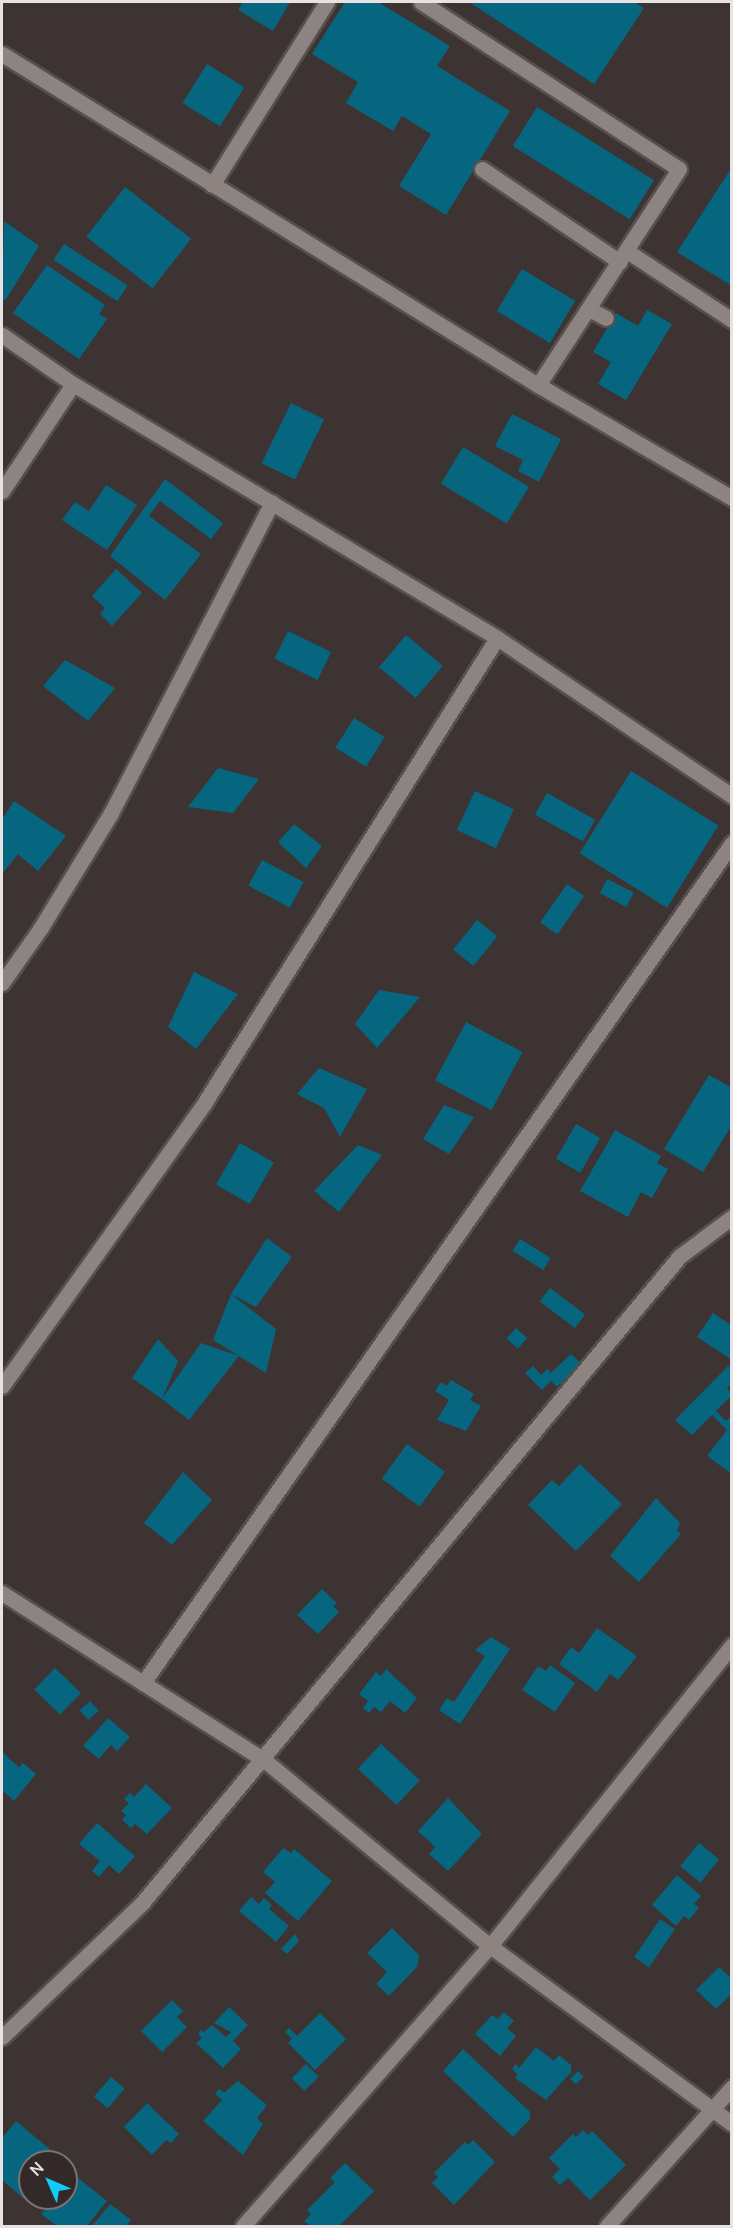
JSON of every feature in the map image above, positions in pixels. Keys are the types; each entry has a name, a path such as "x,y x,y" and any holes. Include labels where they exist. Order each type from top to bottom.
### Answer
{"street":[{"path":"212,185 327,2"},
{"path":"420,2 679,169 538,385"},
{"path":"2,54 538,385 732,498"},
{"path":"482,169 732,320"},
{"path":"589,309 606,318"},
{"path":"2,335 73,384 497,638 732,796"},
{"path":"2,491 73,384"},
{"path":"2,983 40,929 111,813 272,502"},
{"path":"2,1386 205,1102 497,638"},
{"path":"143,1683 732,843"},
{"path":"2,2037 142,1903 680,1256 732,1217"},
{"path":"2,1593 263,1759 490,1946 732,2124"},
{"path":"243,2226 490,1946 732,1645"},
{"path":"606,2226 713,2111 732,2087"}],"building":[{"path":"243,2 290,2 273,31 238,10"},
{"path":"345,2 378,2 450,46 437,66 510,111 446,215 399,186 431,134 402,116 393,131 346,103 358,82 312,54"},
{"path":"469,2 634,2 644,8 594,84"},
{"path":"207,64 244,87 220,126 183,103"},
{"path":"537,107 654,180 630,219 513,146"},
{"path":"732,167 732,286 677,252"},
{"path":"125,187 191,239 152,288 86,237"},
{"path":"4,221 39,246 5,301 2,298"},
{"path":"64,244 128,285 117,301 54,260"},
{"path":"47,265 105,305 99,314 107,319 79,359 13,313"},
{"path":"522,269 575,301 550,343 497,311"},
{"path":"647,310 672,324 626,400 598,384 611,362 593,352 616,313 638,326"},
{"path":"291,403 324,419 295,479 262,463"},
{"path":"512,414 561,439 539,482 518,471 523,460 495,446"},
{"path":"463,447 529,487 507,524 441,484"},
{"path":"165,479 223,523 211,539 160,501 149,516 201,554 165,600 110,556"},
{"path":"106,485 137,505 107,550 62,520 75,502 89,511"},
{"path":"116,569 142,593 112,626 100,614 105,608 92,596"},
{"path":"288,631 331,652 318,680 274,659"},
{"path":"406,635 443,666 416,698 379,667"},
{"path":"65,660 115,688 88,721 43,686"},
{"path":"354,718 385,737 366,767 335,748"},
{"path":"218,768 259,779 233,813 188,807"},
{"path":"631,771 718,826 667,908 580,853"},
{"path":"475,791 514,809 496,848 457,830"},
{"path":"547,793 595,820 583,842 535,815"},
{"path":"14,801 66,836 38,871 18,854 2,874 2,819"},
{"path":"294,824 322,846 306,868 278,842"},
{"path":"262,860 303,882 290,908 248,886"},
{"path":"607,879 634,893 626,907 600,893"},
{"path":"567,884 584,896 557,935 540,923"},
{"path":"477,920 497,936 473,966 453,950"},
{"path":"194,972 238,994 196,1049 168,1027"},
{"path":"379,990 420,997 377,1048 355,1024"},
{"path":"466,1022 523,1052 492,1110 435,1080"},
{"path":"319,1068 367,1089 340,1137 324,1108 297,1094"},
{"path":"709,1075 732,1088 732,1125 703,1172 664,1149"},
{"path":"444,1105 474,1117 449,1154 423,1139"},
{"path":"576,1124 600,1138 580,1173 556,1159"},
{"path":"615,1130 661,1156 657,1163 668,1169 652,1198 641,1192 628,1217 580,1191"},
{"path":"240,1143 274,1162 250,1204 216,1185"},
{"path":"358,1145 382,1155 339,1212 314,1191"},
{"path":"267,1238 292,1257 256,1307 231,1294"},
{"path":"520,1239 551,1258 543,1270 513,1251"},
{"path":"550,1288 585,1314 575,1328 540,1302"},
{"path":"231,1294 276,1329 266,1373 213,1340"},
{"path":"713,1313 732,1326 732,1360 697,1337"},
{"path":"516,1328 527,1338 518,1348 507,1338"},
{"path":"158,1339 178,1361 162,1399 132,1378"},
{"path":"201,1343 239,1356 189,1420 162,1399"},
{"path":"571,1354 581,1363 557,1387 551,1381 542,1390 525,1373 533,1366 541,1375 547,1369 551,1373"},
{"path":"729,1365 732,1383 727,1388 732,1395 716,1411 726,1421 732,1416 732,1474 707,1456 727,1430 712,1415 692,1435 675,1420"},
{"path":"451,1380 474,1394 470,1400 481,1406 466,1431 437,1420 449,1400 435,1391 441,1382 447,1386"},
{"path":"407,1444 445,1472 420,1506 382,1479"},
{"path":"580,1464 622,1504 576,1551 528,1505 552,1480 559,1486"},
{"path":"183,1472 212,1500 172,1545 144,1523"},
{"path":"656,1498 680,1523 677,1531 681,1534 639,1582 610,1556"},
{"path":"322,1589 337,1603 333,1606 339,1612 318,1634 297,1615"},
{"path":"597,1628 637,1656 618,1680 610,1674 597,1692 559,1664 571,1647 579,1653"},
{"path":"491,1637 510,1649 460,1724 439,1710 447,1698 454,1702 485,1656 475,1650"},
{"path":"550,1665 575,1683 555,1712 522,1690 538,1666 546,1671"},
{"path":"55,1668 81,1693 60,1715 34,1690"},
{"path":"386,1669 417,1698 405,1713 390,1701 381,1712 374,1707 369,1713 363,1708 368,1701 359,1694 376,1672 381,1676"},
{"path":"90,1701 99,1711 88,1720 80,1710"},
{"path":"108,1718 130,1737 117,1751 111,1745 99,1759 83,1746"},
{"path":"381,1744 420,1780 397,1805 358,1769"},
{"path":"2,1752 19,1767 23,1763 36,1774 14,1801 4,1792 2,1795"},
{"path":"146,1784 172,1808 147,1834 135,1824 131,1828 122,1820 126,1815 121,1811 129,1803 124,1799 130,1793 134,1797"},
{"path":"448,1798 482,1834 448,1871 429,1854 435,1847 418,1831"},
{"path":"97,1823 135,1856 119,1874 109,1865 99,1877 92,1871 100,1861 79,1844"},
{"path":"699,1843 719,1859 700,1883 680,1866"},
{"path":"283,1848 291,1853 294,1849 332,1881 298,1921 265,1893 275,1882 263,1872"},
{"path":"677,1875 701,1896 694,1904 699,1908 689,1920 684,1916 676,1926 652,1905"},
{"path":"251,1897 259,1904 264,1898 272,1905 269,1909 289,1926 276,1942 239,1911"},
{"path":"660,1919 675,1929 649,1967 634,1957"},
{"path":"392,1928 419,1955 417,1967 389,1996 376,1984 387,1972 367,1953"},
{"path":"295,1934 299,1941 287,1954 281,1949"},
{"path":"719,1967 732,1979 732,1993 716,2009 696,1990"},
{"path":"172,2000 183,2011 177,2017 187,2027 162,2052 141,2031"},
{"path":"229,2007 248,2025 233,2041 241,2049 223,2068 196,2043 202,2038 198,2034 201,2030 204,2032 212,2025 226,2037 231,2032 214,2023"},
{"path":"504,2012 514,2021 507,2028 516,2036 500,2056 475,2034 492,2015 498,2019"},
{"path":"320,2013 346,2039 315,2070 288,2043 292,2039 285,2032 289,2028 297,2036"},
{"path":"536,2047 554,2061 559,2055 571,2065 571,2072 546,2100 515,2078 518,2075 512,2069 516,2064 519,2068"},
{"path":"463,2049 530,2112 530,2119 513,2137 443,2071"},
{"path":"306,2064 319,2077 305,2091 292,2078"},
{"path":"578,2071 584,2077 576,2084 570,2079"},
{"path":"111,2077 125,2089 108,2108 94,2097"},
{"path":"238,2081 267,2105 257,2118 263,2124 243,2155 203,2121 222,2100 215,2094 219,2089 224,2093"},
{"path":"147,2103 179,2134 171,2143 166,2140 152,2155 124,2127"},
{"path":"16,2121 51,2150 18,2150 18,2194 2,2180 2,2138"},
{"path":"583,2130 588,2135 592,2131 626,2165 590,2200 568,2178 560,2185 552,2177 560,2169 549,2158 573,2134 576,2137"},
{"path":"473,2140 495,2162 454,2205 432,2183 438,2177 434,2173 465,2142 468,2145"},
{"path":"345,2163 374,2191 339,2226 311,2226 304,2221 311,2214 307,2210 335,2182 330,2178"},
{"path":"78,2178 107,2201 87,2226 57,2226 41,2214 44,2210 78,2210"},
{"path":"110,2204 131,2220 126,2226 92,2226"}]}
